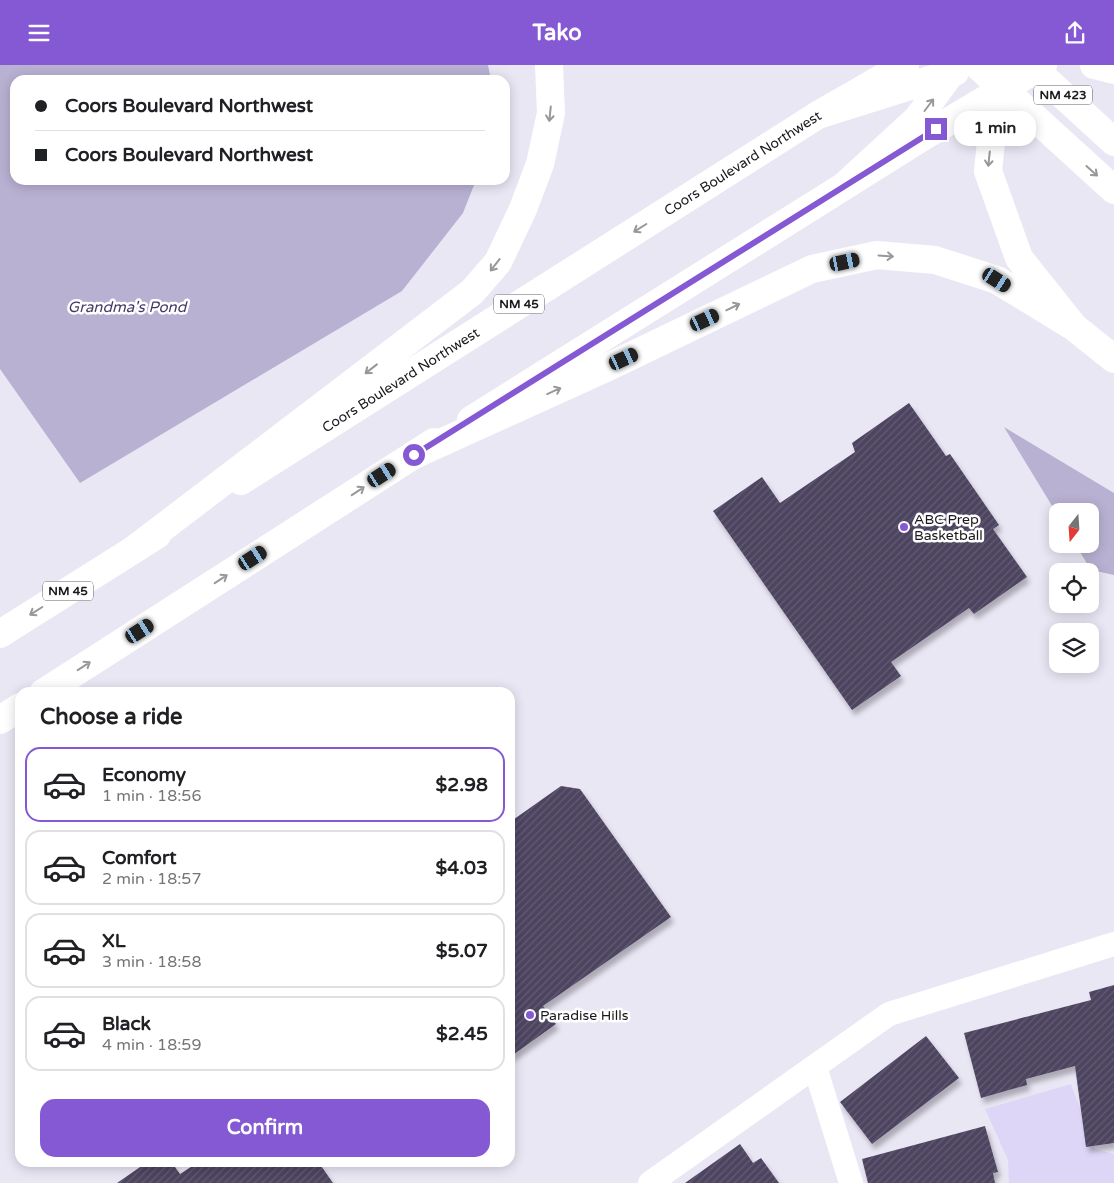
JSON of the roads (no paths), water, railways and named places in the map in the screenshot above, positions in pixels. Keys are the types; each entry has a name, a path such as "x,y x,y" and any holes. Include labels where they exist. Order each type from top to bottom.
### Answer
{"main road":[{"path":"136,548 472,292 498,262 523,209 540,165 551,113 549,65"},
{"name":"Coors Boulevard Northwest","path":"0,634 818,115 905,65"},
{"path":"1008,65 996,93 988,171 1019,258 1074,327"},
{"name":"NM 423","path":"1030,65 1105,133"},
{"path":"52,687 414,455 843,187 1043,65"},
{"path":"1094,65 1114,70"},
{"path":"818,115 965,67"},
{"path":"843,187 917,119 965,67"},
{"name":"NM 423","path":"965,67 1070,151 1114,190"},
{"path":"414,455 616,363 812,269 877,255 935,259 997,280 1074,327 1114,359"},
{"path":"0,720 15,710"}],"street":[{"path":"650,1183 889,1014 1114,944"},
{"path":"815,1067 851,1183"}],"water":[{"name":"Grandma's Pond","path":"0,65 488,65 490,75 10,75 10,185 474,185 463,213 402,291 80,483 0,369"},
{"path":"1004,427 1114,493 1114,575 1099,572 1099,563 1087,563 1081,553 1099,553 1099,503 1050,503"}],"place":[{"name":"ABC Prep Basketball","path":"904,527"},
{"name":"Paradise Hills","path":"530,1015"}]}
